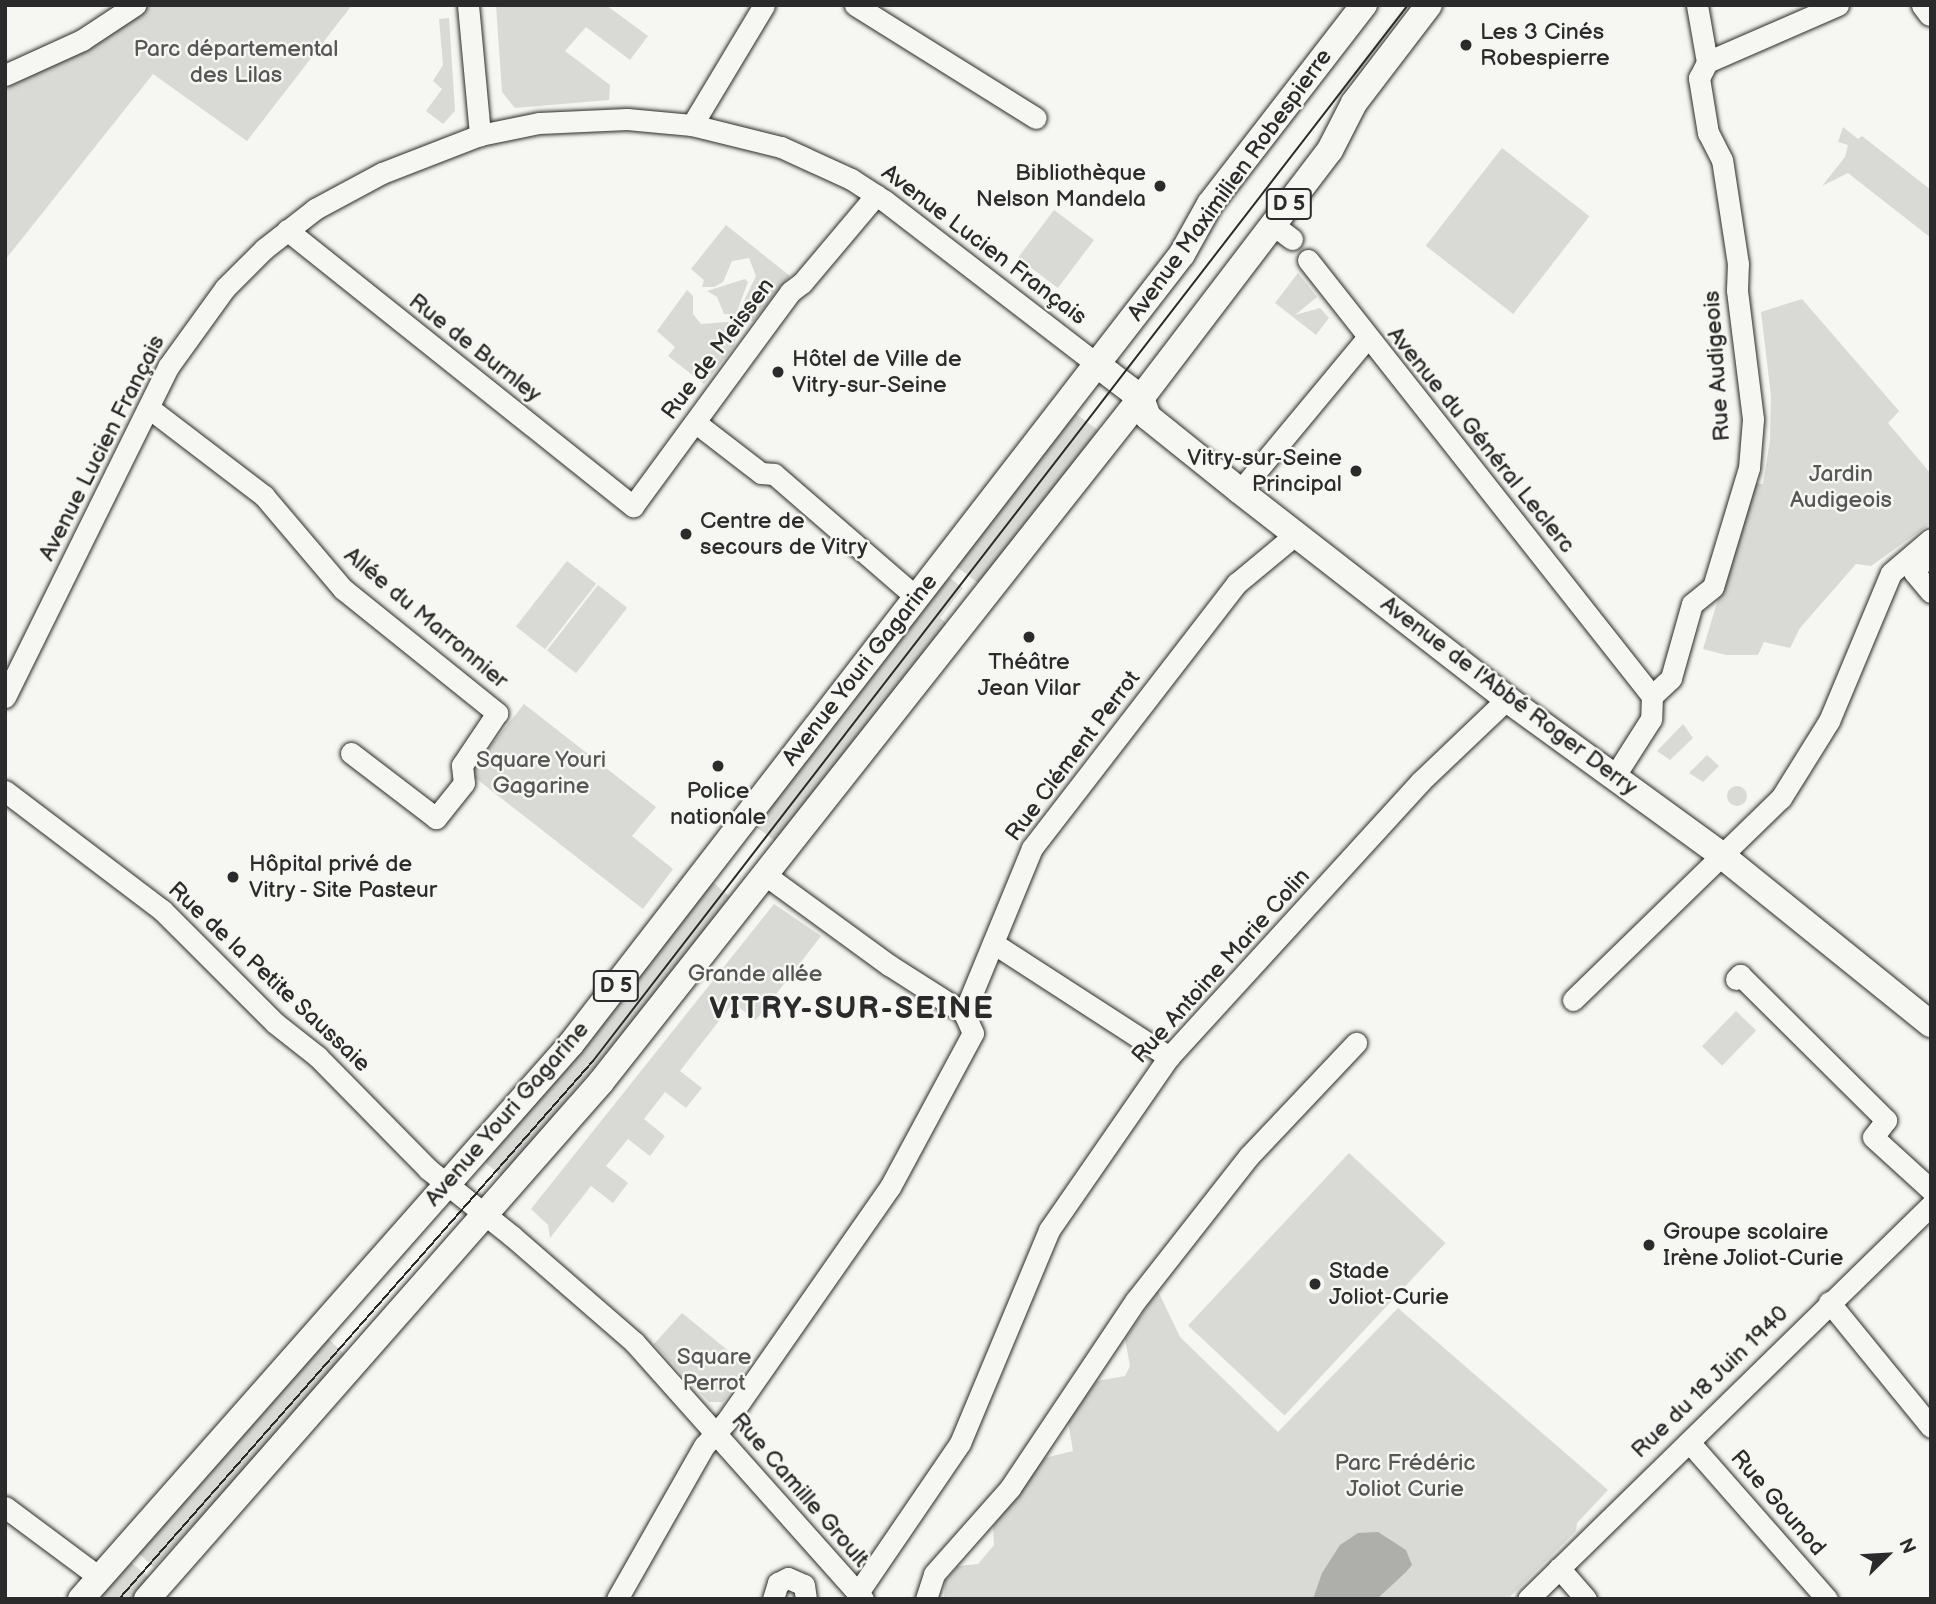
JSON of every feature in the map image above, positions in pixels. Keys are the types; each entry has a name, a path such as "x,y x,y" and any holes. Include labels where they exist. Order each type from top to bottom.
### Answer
{"main road":[{"name":"Avenue Maximilien Robespierre","path":"1095,363 1182,254 1217,195 1364,5"},
{"name":"D 5","path":"147,1599 601,1082 1141,398 1330,150 1354,103 1429,5"},
{"path":"1925,5 1931,13"},
{"name":"Avenue de l'Abbé Roger Derry","path":"1095,363 1141,398 1148,417 1240,491 1507,699 1720,854 1931,1024"},
{"name":"Avenue Youri Gagarine","path":"99,1577 571,1044 1095,363"},
{"name":"D 5","path":"81,1599 99,1577"}],"street":[{"path":"5,75 82,40 135,5"},
{"path":"468,5 480,135"},
{"path":"692,125 764,5"},
{"path":"855,5 1036,118"},
{"name":"Rue Audigeois","path":"1614,776 1651,719 1652,696 1671,678 1692,604 1713,587 1749,468 1753,419 1737,290 1738,264 1722,160 1708,133 1704,111 1699,78 1707,62 1697,5"},
{"path":"1707,62 1838,5"},
{"path":"1913,5 1931,29"},
{"name":"Avenue Lucien Français","path":"5,697 169,366 225,288 286,230 382,173 480,135 539,123 627,119 692,125 780,147 876,195 1095,363"},
{"name":"Rue de Meissen","path":"633,506 790,292 802,283 876,195"},
{"name":"Rue de Burnley","path":"286,230 633,506"},
{"path":"1308,260 1368,337"},
{"name":"Avenue du Général Leclerc","path":"1240,491 1368,337 1652,696"},
{"name":"Allée du Marronnier","path":"149,408 264,496 343,589 497,713 462,765 464,783 436,818 351,752"},
{"path":"696,423 761,472 774,474 916,597"},
{"name":"Rue Clément Perrot","path":"715,1433 890,1186 973,1033 964,1013 1032,848 1237,583 1296,534"},
{"path":"1573,1000 1720,854 1743,839 1781,798 1820,738 1901,570 1931,539"},
{"path":"1901,570 1931,551"},
{"path":"1901,570 1931,592"},
{"name":"Rue Antoine Marie Colin","path":"860,1596 960,1443 1049,1230 1169,1057 1421,782 1507,699"},
{"name":"Rue de la Petite Saussaie","path":"5,791 162,909 275,1023 318,1057 428,1170 448,1183 485,1215"},
{"path":"764,874 889,965 964,1013"},
{"path":"993,943 1169,1057"},
{"path":"1736,979 1740,975 1886,1120 1873,1137 1931,1190"},
{"path":"926,1599 934,1574 1010,1488 1136,1300 1248,1156 1356,1042"},
{"name":"Rue du 18 Juin 1940","path":"1528,1599 1931,1205"},
{"name":"Rue Camille Groult","path":"485,1215 634,1342 838,1575 860,1596"},
{"path":"1829,1303 1931,1427"},
{"path":"617,1599 715,1433"},
{"name":"Rue Gounod","path":"1689,1442 1827,1599"},
{"path":"5,1507 99,1577"},
{"path":"1559,1568 1586,1599"},
{"path":"774,1599 775,1588 782,1580 797,1580 805,1592 838,1575"}],"green space":[{"name":"Parc départemental des Lilas","path":"150,5 352,5 247,141 153,74 5,260 5,89 83,50"},
{"path":"496,5 606,5 648,36 630,60 586,27 565,51 610,85 609,100 515,108 502,92"},
{"path":"449,18 455,111 443,124 426,111 442,89 433,81 443,65 439,19"},
{"path":"1843,127 1858,139 1862,136 1931,190 1931,238 1848,173 1822,186 1845,157 1848,145 1838,142"},
{"path":"1502,148 1589,216 1513,314 1426,246"},
{"path":"1054,210 1094,240 1058,288 1018,258"},
{"path":"726,225 790,276 753,322 744,316 741,307 756,276 749,258 732,261 723,282 714,287 702,287 704,280 691,269"},
{"path":"1298,273 1317,297 1295,315 1320,308 1329,318 1316,335 1275,303"},
{"path":"745,279 748,282 736,314 724,314 717,297 707,291"},
{"path":"687,290 693,296 693,314 701,324 728,322 737,331 734,347 704,384 668,356 675,347 657,331"},
{"name":"Jardin Audigeois","path":"1802,299 1899,411 1888,423 1931,474 1931,523 1871,566 1856,564 1800,628 1790,648 1764,642 1758,655 1726,655 1703,649 1753,483 1763,484 1770,440 1771,396 1761,312"},
{"path":"1071,410 1101,433 985,588 954,565"},
{"path":"567,561 596,584 545,649 516,626"},
{"path":"945,574 963,588 940,618 950,626 778,843 752,824"},
{"path":"598,585 627,608 576,673 547,650"},
{"name":"Square Youri Gagarine","path":"524,704 656,807 632,836 673,869 643,909 469,773"},
{"path":"1683,724 1693,738 1670,760 1657,751"},
{"path":"1707,755 1719,766 1703,782 1689,773"},
{"path":"1733,786 1741,786 1747,796 1741,806 1733,806 1727,800 1727,792"},
{"path":"709,879 734,900 502,1177 477,1156"},
{"name":"Grande allée","path":"774,904 821,936 756,1020 733,1003 680,1071 702,1088 686,1108 665,1092 644,1119 665,1136 650,1156 628,1139 606,1166 628,1183 613,1203 591,1186 550,1238 548,1225 531,1209"},
{"path":"1736,1011 1756,1030 1722,1066 1702,1046"},
{"name":"Stade Joliot-Curie","path":"1349,1153 1446,1243 1285,1416 1188,1326"},
{"name":"Parc Frédéric Joliot Curie","path":"1158,1291 1180,1337 1278,1432 1398,1308 1608,1490 1577,1523 1576,1531 1508,1599 944,1599 945,1581 958,1566 978,1564 994,1545 993,1526 1044,1458 1073,1451 1068,1422 1097,1381 1125,1376 1130,1366 1125,1339"},
{"name":"Square Perrot","path":"682,1313 747,1366 723,1402 709,1402 654,1344"},
{"path":"324,1335 349,1358 154,1567 129,1544"},
{"path":"127,1559 152,1580 135,1599 91,1599"}],"shaded area":[{"path":"1378,1532 1406,1550 1412,1565 1406,1572 1377,1599 1313,1599 1322,1573 1340,1545 1358,1533"}],"tram line":[{"path":"119,1599 593,1061 1408,5"}],"place":[{"name":"Les 3 Cinés Robespierre","path":"1466,45"},
{"name":"Bibliothèque Nelson Mandela","path":"1160,186"},
{"name":"Hôtel de Ville de Vitry-sur-Seine","path":"778,372"},
{"name":"Vitry-sur-Seine Principal","path":"1356,471"},
{"name":"Centre de secours de Vitry","path":"686,534"},
{"name":"Théâtre Jean Vilar","path":"1029,637"},
{"name":"Police nationale","path":"718,766"},
{"name":"Hôpital privé de Vitry - Site Pasteur","path":"233,877"},
{"name":"Groupe scolaire Irène Joliot-Curie","path":"1649,1245"},
{"name":"Stade Joliot-Curie","path":"1315,1284"}],"district":[{"name":"VITRY-SUR-SEINE","path":"852,1009"}]}
